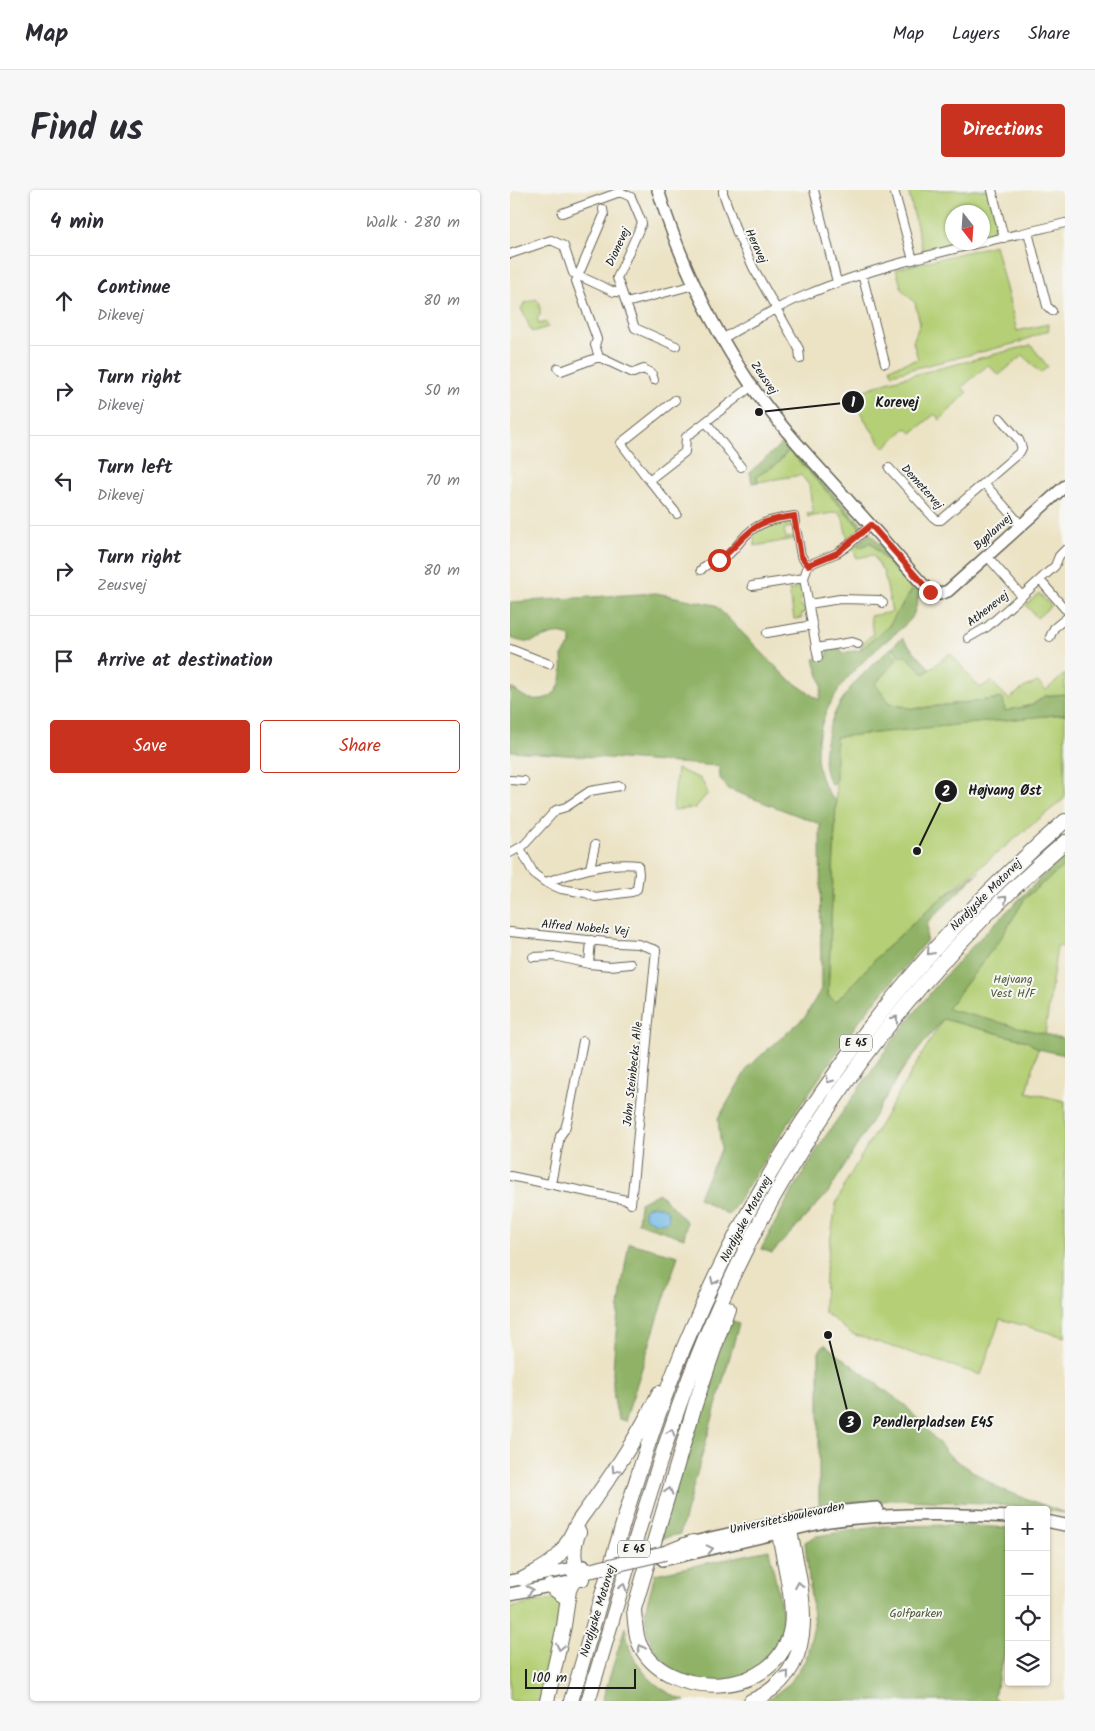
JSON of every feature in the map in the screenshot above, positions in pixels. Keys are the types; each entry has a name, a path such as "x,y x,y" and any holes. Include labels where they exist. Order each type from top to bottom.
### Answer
{"highway":[{"name":"Nordjyske Motorvej","path":"571,1701 651,1438 684,1348 731,1245 769,1175 813,1103 866,1029 920,964 965,914 1017,863 1065,821"},
{"name":"Nordjyske Motorvej","path":"588,1701 682,1399 714,1319 750,1243 776,1194 816,1127 898,1014 955,948 1065,842"},
{"path":"785,1532 791,1627 787,1644 779,1660 768,1673 755,1684 739,1692 722,1696 704,1696 687,1692 671,1684 657,1673 646,1660 639,1644 635,1627 634,1609 695,1405 732,1295 755,1247 792,1180 865,1058"},
{"path":"517,1580 546,1567 558,1556 579,1520 589,1508 640,1430 702,1307"},
{"path":"584,1573 574,1552 576,1538 589,1508"},
{"path":"751,1701 774,1688 784,1678 799,1652 803,1633 803,1606 785,1532"},
{"path":"547,1701 564,1626 568,1599 584,1573 665,1553 687,1546 693,1542"},
{"path":"550,1586 568,1599"}],"main road":[{"name":"Zeusvej","path":"658,190 674,239 694,285 722,339 752,386 797,442 928,590 936,594"},
{"name":"Byplanvej","path":"936,594 945,592 1065,486"},
{"name":"Universitetsboulevarden","path":"693,1542 804,1516 853,1510 917,1507 1005,1512"},
{"name":"Universitetsboulevarden","path":"665,1553 785,1532 829,1521 880,1515 974,1514 1005,1517"},
{"path":"1050,1517 1065,1519"},
{"path":"1050,1522 1065,1525"},
{"path":"517,1580 584,1573"},
{"path":"510,1594 550,1586 584,1573"}],"street":[{"name":"Heravej","path":"723,190 738,233 754,268 799,349 800,359"},
{"path":"814,190 837,282"},
{"path":"894,190 913,260"},
{"path":"992,190 1004,238"},
{"name":"Dionevej","path":"562,213 620,192 631,197 642,223 617,278 635,328 676,346"},
{"name":"Dionevej","path":"578,275 604,215 603,210"},
{"path":"722,339 776,308 837,282 913,260 1065,223"},
{"path":"1028,232 1047,306 1052,311"},
{"path":"510,254 551,240 564,246 573,273 614,292 622,292"},
{"path":"862,274 885,363"},
{"path":"578,275 576,281 597,339 595,346 599,357 633,373 644,369 652,374 654,380"},
{"path":"626,303 694,285"},
{"path":"558,368 562,371 599,357"},
{"path":"649,480 685,452 686,438 752,386"},
{"path":"675,400 621,442 677,514"},
{"name":"Demetervej","path":"889,468 937,520 946,518 1022,448 1019,440 1000,418"},
{"path":"706,422 741,467"},
{"path":"984,483 1021,525"},
{"path":"701,570 704,566 729,554 758,526 774,519 794,516 801,556 808,565"},
{"path":"808,565 837,553 871,525"},
{"name":"Athenevej","path":"968,638 987,627 1040,580 1055,566 1059,556 1065,550"},
{"name":"Athenevej","path":"987,556 1022,596"},
{"path":"808,565 804,578 818,658"},
{"path":"752,586 804,578"},
{"path":"1040,580 1065,609"},
{"path":"809,604 849,598 879,600 883,603"},
{"path":"1050,637 1054,628 1065,619"},
{"path":"767,633 812,625"},
{"path":"816,648 852,642 858,644"},
{"path":"510,649 549,664"},
{"path":"510,780 524,781"},
{"path":"510,853 520,848 530,839 556,810 566,808 590,792 620,786"},
{"path":"590,868 595,845"},
{"path":"520,848 534,874 545,882 561,889 586,893 595,897 632,892 637,889 638,865 628,864 590,868 545,882"},
{"name":"Alfred Nobels Vej","path":"510,932 638,944 656,950"},
{"path":"589,964 590,940"},
{"name":"John Steinbecks Alle","path":"510,1176 631,1202 656,950"},
{"path":"534,957 554,956 589,964 610,966 631,964"},
{"path":"551,1184 560,1136 567,1123 583,1041"}],"green space":[{"path":"908,190 988,190 999,234 990,236 990,205 945,205 945,247 923,252"},
{"path":"995,245 1017,331 1048,324 1049,330 1017,343 892,374 890,368 918,359 913,342 920,323 915,303 902,290 896,269 974,250 990,250 990,246"},
{"path":"536,299 540,303 540,315 537,319 539,324 546,322 548,327 532,332 521,308 525,303"},
{"path":"1031,345 1048,367 1040,373 1023,355 999,375 988,365 962,387 967,393 940,420 935,414 912,433 906,428 884,448 850,395 890,381"},
{"path":"785,441 864,527 861,529 789,450 777,464 757,476 758,482 752,483 750,472"},
{"path":"789,450 861,529 849,539 843,518 839,512 808,517 807,514 813,513 809,485 801,475 758,482 757,476 777,464"},
{"path":"787,520 790,521 792,527 784,529 786,538 794,537 794,539 755,546 753,533 762,527"},
{"path":"870,533 920,590 916,609 911,619 866,659 845,682 834,697 825,715 820,733 817,751 819,769 825,786 836,802 828,996 836,1002 882,952 938,901 980,871 928,922 926,941 858,1022 793,1116 729,1215 698,1198 721,1149 718,1119 748,1067 805,1017 821,989 820,824 728,789 720,778 719,766 510,751 510,687 531,699 542,699 554,693 562,676 562,656 571,643 571,638 565,635 553,634 530,642 523,642 510,638 510,602 656,593 715,605 786,677 819,700 822,686 814,659 828,656 827,650 840,648 842,653 860,650 888,627 912,590 871,542 862,547 856,545"},
{"path":"870,542 912,590 888,627 860,650 863,643 873,634 870,616 892,612 884,573 873,555 856,558 855,553 851,549 856,545 858,547"},
{"path":"796,583 802,584 805,598 800,599 801,607 806,607 807,610 804,610 805,613 801,614 802,618 794,619 789,590 797,589"},
{"path":"1039,593 1051,606 1037,618 1026,605"},
{"path":"902,638 930,669 924,674 906,656 900,656 894,648 892,651 897,659 875,684 889,703 913,709 1003,698 1005,711 1032,705 1045,696 1065,694 1065,714 836,737 836,781 832,785 826,773 824,758 834,714 852,686"},
{"path":"894,648 900,656 906,656 924,674 950,653 980,688 991,681 1009,699 1025,687 1038,682 1046,690 1065,674 1065,694 1045,696 1032,705 1005,711 1002,698 913,709 889,703 875,684 896,659 891,651"},
{"path":"1065,714 1065,798 938,901 882,952 836,1002 828,996 836,802 835,737"},
{"path":"677,769 701,779 708,793 695,808 673,810"},
{"path":"1065,854 1065,865 1026,897 1001,938 947,1009 1065,1039 1065,1055 1038,1049 1027,1041 943,1019 903,1069 828,1193 772,1253 761,1249 790,1195 825,1137 892,1041 936,986 980,938"},
{"name":"Højvang Vest H/F","path":"1065,865 1065,947 1057,946 1045,1034 946,1010 1001,938 1026,897"},
{"path":"943,1019 1027,1041 1038,1049 1027,1092 1065,1101 1065,1337 1000,1319 981,1375 852,1334 824,1312 825,1274 836,1204 847,1180"},
{"path":"659,1193 687,1222 684,1238 638,1223 640,1203"},
{"path":"629,1243 678,1256 625,1421 619,1419 616,1410 613,1372 619,1305"},
{"path":"731,1320 739,1324 680,1534 659,1539 721,1345"},
{"path":"824,1344 906,1406 951,1457 1000,1489 1046,1506 1008,1506 983,1503 901,1500 819,1504 819,1352"},
{"path":"1050,1507 1065,1513 1050,1511"},
{"name":"Golfparken","path":"960,1525 1005,1528 1005,1652 994,1696 999,1701 766,1701 790,1683 806,1659 814,1626 805,1542 816,1536 882,1526"},
{"path":"769,1550 785,1624 780,1647 766,1666 719,1688 675,1672 654,1651 647,1631 645,1611 655,1574"},
{"path":"553,1599 560,1601 561,1608 540,1701 510,1701 510,1608"},
{"path":"625,1627 631,1651 642,1670 654,1683 685,1701 602,1701"}],"water":[{"path":"653,1205 666,1209 669,1215 668,1221 656,1222 644,1216 644,1211 647,1207"}],"place":[{"name":"Korevej","path":"759,412"},
{"name":"Højvang Øst","path":"917,851"},
{"name":"Pendlerpladsen E45","path":"828,1335"}],"route":[{"path":"719,560 729,554 758,526 774,519 794,516 801,556 808,565 837,553 871,525 930,592"}]}
